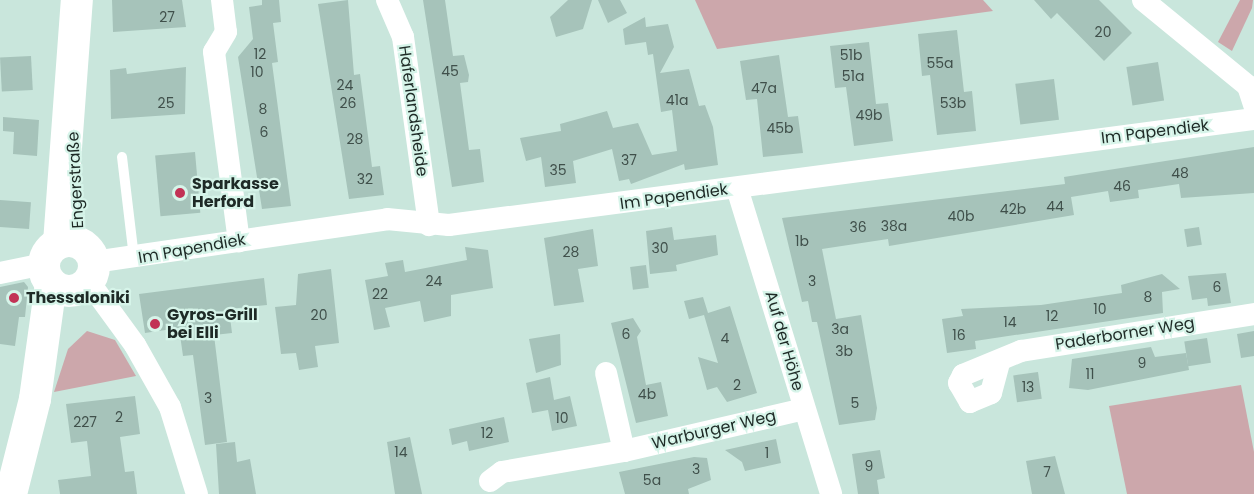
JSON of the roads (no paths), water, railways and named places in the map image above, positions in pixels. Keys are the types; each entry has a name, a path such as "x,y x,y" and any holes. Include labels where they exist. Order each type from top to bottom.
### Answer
{"main road":[{"name":"Engerstraße","path":"11,494 70,267 70,116 77,0"}],"street":[{"path":"222,0 226,32 214,52 220,127 239,241"},
{"name":"Haferlandsheide","path":"387,0 403,37 429,225"},
{"path":"1143,0 1248,86 1254,105"},
{"name":"Im Papendiek","path":"0,273 134,259 387,219 429,225 737,188 1254,119"},
{"name":"Auf der Höhe","path":"737,188 831,494"},
{"path":"70,267 166,398 197,494"},
{"name":"Paderborner Weg","path":"999,363 1021,351 1254,314"},
{"path":"606,373 624,451"},
{"name":"Warburger Weg","path":"487,487 502,472 624,451 804,409"}],"lane":[{"path":"122,157 134,259"}],"place":[{"name":"Sparkasse Herford","path":"180,193"},
{"name":"Thessaloniki","path":"14,298"},
{"name":"Gyros-Grill bei Elli","path":"155,324"}]}
